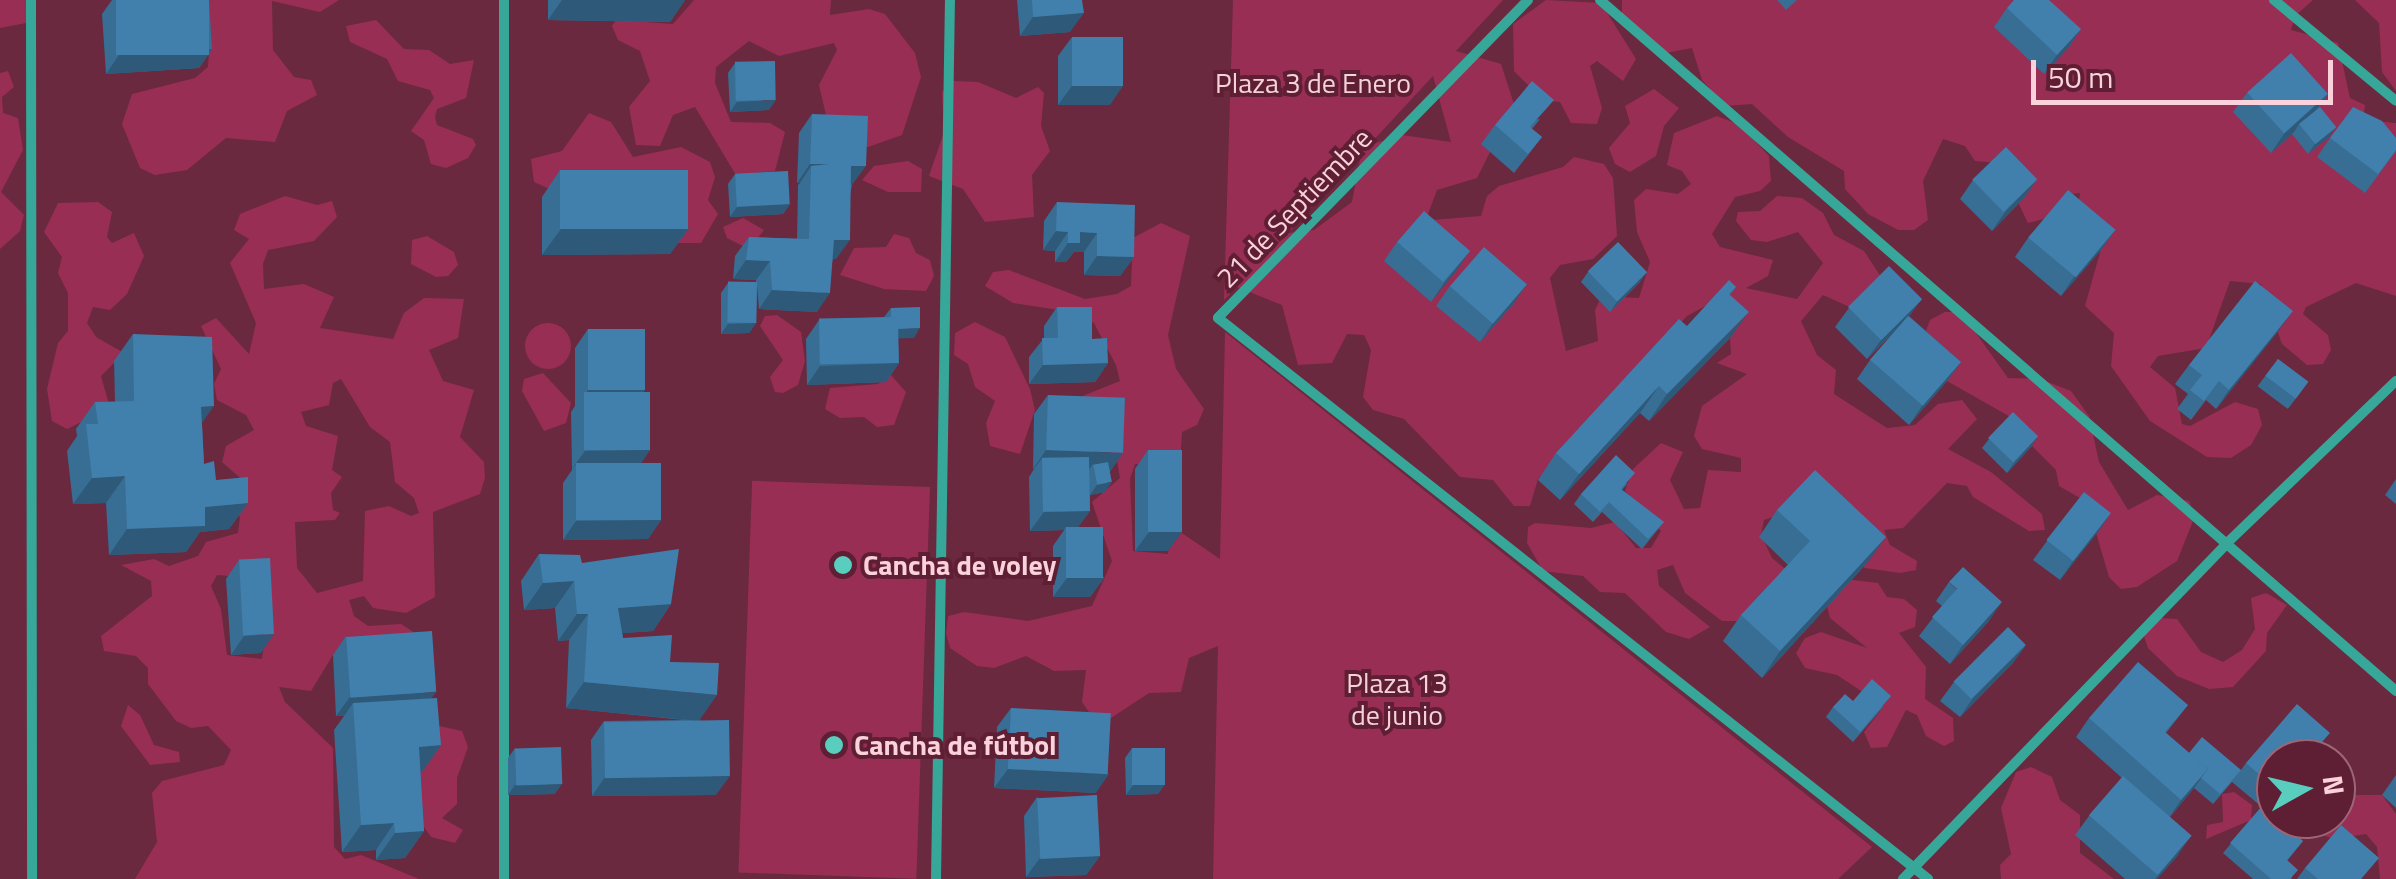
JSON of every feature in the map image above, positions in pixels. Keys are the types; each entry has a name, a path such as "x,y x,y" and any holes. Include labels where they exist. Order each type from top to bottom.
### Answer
{"street":[{"path":"31,0 32,879"},
{"path":"504,0 504,879"},
{"path":"936,879 950,0"},
{"name":"21 de Septiembre","path":"1528,0 1218,318 1916,868"},
{"path":"1600,0 2396,691"},
{"path":"2274,0 2396,100"},
{"path":"1902,879 2227,543 2396,381"},
{"path":"1916,868 1928,879"}],"green space":[{"path":"0,0 29,0 26,23 0,28"},
{"path":"142,0 339,0 320,12 272,1 273,50 294,77 311,80 317,95 287,111 275,142 226,138 187,170 155,175 140,168 122,124 132,94 195,78 208,67 209,52"},
{"path":"694,0 831,0 830,15 869,9 885,14 915,53 921,77 902,135 865,148 826,115 819,85 837,50 834,43 779,56 749,41 716,67 715,83 731,122 770,123 785,132 775,171 736,175 695,107 673,115 660,146 636,145 629,107 650,81 640,51 618,40 612,26 616,20 673,24"},
{"name":"Plaza 3 de Enero","path":"1233,0 1503,0 1456,51 1501,64 1514,104 1477,178 1437,190 1428,214 1432,220 1481,216 1487,196 1499,186 1563,167 1574,157 1604,164 1613,178 1617,236 1593,259 1560,265 1550,278 1566,351 1598,341 1595,310 1602,296 1639,298 1650,262 1637,232 1634,200 1646,189 1678,194 1691,184 1682,171 1667,165 1674,133 1717,116 1740,125 1769,156 1771,181 1760,191 1735,197 1712,234 1720,247 1773,260 1768,276 1746,288 1797,299 1823,263 1798,232 1767,242 1751,240 1736,221 1738,212 1760,211 1777,196 1802,198 1823,213 1834,235 1864,251 1883,280 1852,308 1823,295 1801,321 1817,355 1836,370 1834,394 1887,428 1915,425 1938,404 1962,400 1977,419 1948,449 1991,472 2042,514 2045,530 2029,531 1973,497 1967,486 1947,483 1903,528 1884,530 1890,545 1917,561 1916,570 1900,573 1865,568 1773,517 1764,520 1761,535 1772,558 1791,574 1738,621 1722,621 1685,593 1673,565 1657,570 1659,586 1710,627 1689,639 1666,632 1625,593 1600,592 1583,576 1543,571 1527,543 1528,527 1535,523 1591,528 1615,522 1636,548 1651,548 1661,531 1625,491 1633,469 1661,443 1683,452 1670,480 1684,509 1700,508 1708,470 1741,472 1741,458 1702,449 1694,436 1702,406 1747,374 1717,363 1731,354 1730,338 1709,304 1687,316 1538,479 1530,506 1514,506 1493,480 1460,477 1404,419 1373,410 1363,397 1371,350 1364,335 1347,334 1332,363 1298,365 1282,305 1237,287 1224,300","holes":["1433,76 1451,142 1402,135 1369,145","1361,154 1352,202 1314,230 1288,233"]},
{"path":"1546,0 1601,3 1636,59 1623,81 1597,61 1590,66 1602,108 1597,124 1571,123 1560,102 1543,100 1514,71 1513,24"},
{"path":"1622,0 2313,0 2295,16 2291,30 2338,43 2350,98 2365,105 2363,120 2396,123 2396,296 2356,283 2306,307 2303,314 2328,335 2331,350 2323,364 2307,365 2282,344 2261,284 2230,281 2206,348 2158,356 2150,367 2175,388 2182,424 2190,426 2235,402 2258,409 2262,425 2251,445 2231,458 2207,457 2150,421 2111,366 2114,333 2085,306 2101,249 2078,209 2080,193 2064,195 2051,217 2028,223 1999,163 1975,161 1965,146 1943,139 1923,181 1928,220 1914,230 1898,230 1868,214 1845,189 1844,171 1788,137 1752,104 1725,106 1702,80 1692,48 1660,54 1622,13"},
{"path":"2355,0 2396,0 2396,91 2382,72 2379,23"},
{"path":"376,20 404,49 429,50 450,64 474,60 466,98 437,109 435,117 437,125 473,139 476,145 468,158 446,168 431,164 424,140 411,131 434,98 430,90 398,81 387,59 350,42 346,26"},
{"path":"8,71 14,87 2,97 3,113 18,118 23,150 1,192 24,215 20,231 0,249 0,73"},
{"path":"953,81 978,82 1016,98 1038,87 1044,93 1041,126 1050,151 1032,175 1034,217 985,222 963,189 929,176 944,132 942,92"},
{"path":"1654,89 1679,108 1664,126 1656,156 1630,172 1615,164 1609,148 1630,123 1625,106"},
{"path":"589,113 611,122 633,157 681,147 710,162 715,177 708,200 718,214 701,243 669,243 534,182 531,159 562,151"},
{"path":"908,161 922,169 921,192 888,192 862,180 874,166"},
{"path":"285,196 317,205 332,201 337,217 314,241 268,250 263,264 264,289 304,284 334,297 320,328 393,339 404,313 424,298 464,299 458,338 429,350 443,381 474,390 460,437 484,462 485,478 480,494 433,512 435,597 406,613 373,608 364,596 349,600 354,616 368,626 401,624 415,633 333,655 311,691 279,687 285,702 333,748 334,847 345,859 361,855 419,879 135,879 157,842 152,793 162,781 224,765 231,750 208,726 191,728 176,721 148,684 148,668 136,656 104,651 101,636 152,596 151,581 121,565 154,559 169,566 198,556 206,542 238,533 240,517 230,504 246,483 222,462 226,446 254,430 246,415 217,400 214,384 221,369 201,326 216,318 249,354 256,323 230,263 249,239 234,230 240,214","holes":["341,379 370,427 390,442 395,482 414,498 419,513 411,516 389,506 365,511 363,581 317,593 297,568 295,522 335,520 340,513 333,510 331,493 342,477 332,470 338,436 306,426 301,412 329,405 333,383","217,575 271,579 262,659 227,655 221,609 211,586"]},
{"path":"98,202 112,212 107,237 112,243 134,233 144,256 127,294 110,310 93,307 87,323 96,337 124,353 101,376 110,408 67,429 52,421 47,389 58,343 68,331 68,293 58,273 62,257 44,232 58,203"},
{"path":"743,218 764,230 749,249 727,238 723,227"},
{"name":"Plaza 13 de junio","path":"1161,223 1190,236 1168,335 1176,369 1204,409 1197,425 1182,432 1176,529 1220,559 1225,332 1872,847 1838,879 1213,879 1218,646 1189,658 1181,692 1149,693 1108,720 1091,715 1082,702 1086,670 1054,671 1026,656 994,668 977,666 950,648 946,633 948,616 964,612 1028,621 1092,606 1112,561 1092,502 1120,478 1117,461 1075,399 1120,381 1116,365 1094,323 1079,313 1013,303 985,286 993,272 1009,270 1085,299 1117,294 1131,286 1133,238","holes":["1135,464 1147,465 1170,536 1168,554 1133,551 1130,479"]},
{"path":"894,234 909,238 916,253 930,260 934,276 926,291 884,289 840,275 854,248 886,247"},
{"path":"427,236 454,252 458,265 448,276 436,277 411,264 412,240"},
{"path":"1945,312 1961,312 2008,378 2040,379 2071,391 2089,416 2099,462 2128,510 2157,495 2189,501 2195,516 2177,561 2137,587 2121,589 2109,577 2087,502 2059,486 2056,470 2032,446 2030,428 1947,381 1924,336 1930,320"},
{"path":"777,315 801,332 805,361 798,385 783,393 775,392 770,377 783,360 760,326 765,316"},
{"path":"975,322 1005,337 1030,389 1035,410 1020,454 990,446 986,423 995,401 975,387 968,364 954,355 955,333"},
{"path":"548,323 564,330 571,346 564,362 548,369 532,362 525,346 532,330"},
{"path":"543,373 571,403 566,423 544,431 522,391 524,379"},
{"path":"891,375 906,392 894,425 877,427 864,417 840,418 825,409 830,388 878,384"},
{"path":"752,481 930,487 916,879 738,873"},
{"path":"1844,579 1878,583 1887,597 1904,599 1917,610 1915,627 1899,633 1926,667 1925,699 1953,718 1954,741 1944,746 1926,736 1917,715 1906,710 1887,747 1871,748 1864,732 1884,706 1837,675 1805,668 1796,653 1805,638 1821,632 1867,648 1830,618 1826,602"},
{"path":"2266,593 2287,605 2267,633 2266,651 2233,687 2209,689 2177,676 2148,648 2143,633 2161,618 2177,619 2201,652 2223,662 2242,650 2255,629 2251,598"},
{"path":"128,705 140,715 154,745 179,752 180,762 150,765 121,726"},
{"path":"439,726 462,731 468,747 457,778 457,804 442,818 463,830 455,843 431,837 398,790"},
{"path":"2031,767 2052,777 2060,800 2080,815 2080,853 2114,879 2001,879 2000,865 2011,854 2001,808 2016,772"},
{"path":"2234,792 2252,805 2251,820 2206,839 2207,825 2223,822 2222,794"},
{"path":"2356,795 2382,795 2396,814 2396,879 2380,879 2377,847 2366,834 2356,836"}],"building":[{"path":"116,0 209,0 209,55 116,55"},
{"path":"1032,0 1082,0 1084,13 1033,17"},
{"path":"2014,0 2049,0 2081,29 2057,55 2007,8"},
{"path":"1072,37 1123,37 1123,86 1072,86"},
{"path":"2291,53 2328,94 2284,133 2247,92"},
{"path":"775,61 776,100 736,101 735,62"},
{"path":"1532,81 1554,100 1530,127 1542,137 1528,154 1495,125"},
{"path":"2320,107 2336,127 2315,144 2299,124"},
{"path":"2353,107 2382,121 2396,138 2396,150 2378,174 2330,138"},
{"path":"812,114 868,116 866,166 851,166 850,240 834,240 830,293 772,290 770,261 746,260 749,237 809,239 811,166 830,164 810,164"},
{"path":"2006,147 2037,179 2003,212 1972,180"},
{"path":"560,170 688,170 688,229 560,229"},
{"path":"788,171 790,204 737,207 735,174"},
{"path":"2068,190 2115,230 2076,277 2028,237"},
{"path":"1057,202 1135,205 1134,257 1097,256 1097,233 1080,232 1080,243 1068,243 1068,232 1056,231"},
{"path":"1424,211 1470,251 1443,282 1397,242"},
{"path":"1618,242 1647,272 1617,301 1588,271"},
{"path":"1484,247 1527,284 1493,324 1450,286"},
{"path":"1889,266 1922,299 1881,340 1848,307"},
{"path":"1729,280 1736,287 1729,294 1749,312 1667,394 1659,386 1579,474 1556,453 1679,319 1687,326"},
{"path":"728,281 757,282 756,323 727,322"},
{"path":"2255,281 2293,311 2229,390 2219,381 2204,401 2190,390 2202,375 2189,365"},
{"path":"920,307 920,328 898,329 898,317 891,317 891,308"},
{"path":"1057,307 1092,307 1092,339 1107,338 1108,363 1043,365 1042,338 1058,338"},
{"path":"1908,316 1961,362 1923,406 1870,360"},
{"path":"898,317 899,363 820,364 819,318"},
{"path":"588,329 645,329 645,390 588,390"},
{"path":"133,334 212,337 214,406 201,407 204,464 214,461 216,480 248,477 248,503 205,507 205,526 127,529 125,476 92,478 86,424 98,424 95,402 134,401"},
{"path":"2278,359 2308,382 2296,399 2265,376"},
{"path":"584,392 650,392 650,450 584,450"},
{"path":"1048,395 1125,398 1123,453 1046,450"},
{"path":"2013,412 2038,436 2013,462 1988,438"},
{"path":"1148,450 1182,450 1182,532 1148,532"},
{"path":"1616,455 1635,473 1621,489 1664,522 1648,539 1609,502 1600,512 1581,494"},
{"path":"1089,457 1090,511 1043,512 1042,458"},
{"path":"1108,462 1112,482 1097,484 1093,465"},
{"path":"576,463 661,463 661,520 576,520"},
{"path":"1815,470 1886,537 1780,651 1741,615 1810,541 1777,510"},
{"path":"2084,492 2111,513 2073,561 2046,540"},
{"path":"1066,527 1103,527 1103,578 1066,578"},
{"path":"679,549 671,604 618,608 623,638 672,635 670,662 719,663 717,695 584,682 588,614 577,614 574,581 543,583 539,554 580,555 582,563"},
{"path":"270,558 274,634 243,636 239,560"},
{"path":"1963,567 2002,602 1963,645 1932,617 1957,589 1949,582"},
{"path":"2008,627 2026,645 1971,699 1954,681"},
{"path":"432,631 436,692 350,698 346,637"},
{"path":"2138,662 2188,705 2165,732 2208,769 2181,800 2089,718"},
{"path":"1872,679 1891,696 1860,732 1833,707 1845,694 1853,701"},
{"path":"437,698 441,745 419,747 424,831 395,833 394,823 361,825 353,703"},
{"path":"2297,704 2330,733 2325,739 2267,739"},
{"path":"1011,708 1111,713 1108,774 1008,769"},
{"path":"729,720 730,776 605,778 604,722"},
{"path":"2202,737 2241,770 2220,794 2201,778 2208,769 2189,753"},
{"path":"561,747 562,784 516,786 515,749"},
{"path":"1132,748 1165,748 1165,785 1132,785"},
{"path":"2256,751 2256,772 2246,763"},
{"path":"2123,776 2192,836 2158,875 2089,815"},
{"path":"1097,795 1100,856 1040,859 1037,798"},
{"path":"2256,813 2256,839 2303,841 2287,860 2298,870 2290,879 2271,879 2230,843"},
{"path":"2356,838 2379,858 2361,879 2318,879 2305,868 2329,839"}],"place":[{"name":"Cancha de voley","path":"843,565"},
{"name":"Cancha de fútbol","path":"834,745"}]}
